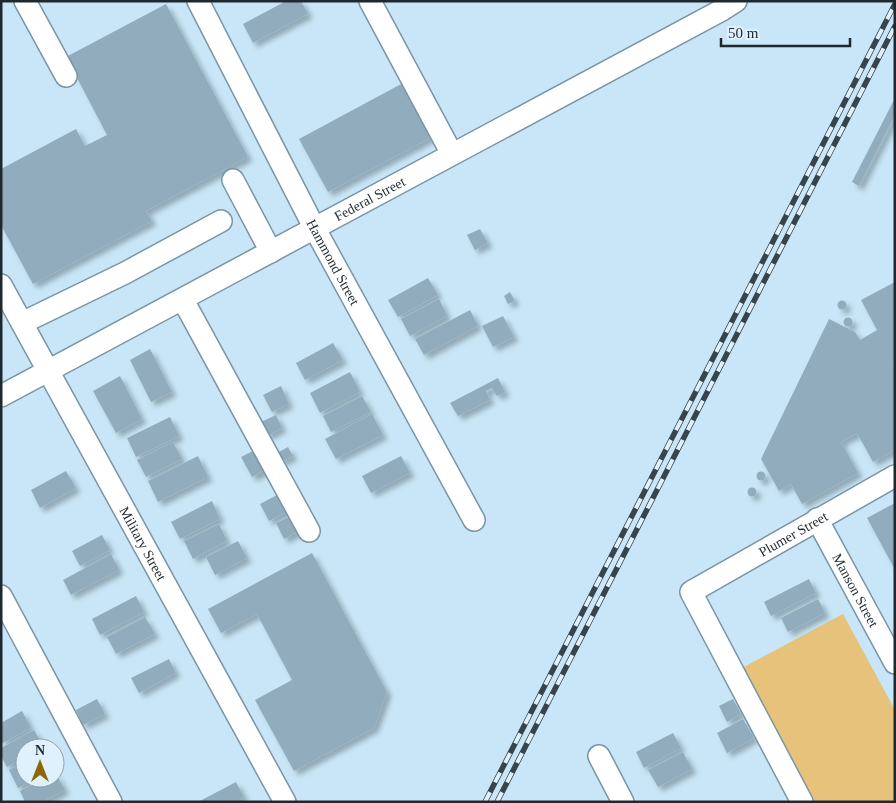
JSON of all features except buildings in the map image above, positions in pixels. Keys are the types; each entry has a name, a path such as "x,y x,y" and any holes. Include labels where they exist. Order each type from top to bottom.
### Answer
{"street":[{"path":"25,1 66,76"},
{"name":"Hammond Street","path":"198,1 315,229 474,520"},
{"path":"370,1 452,154"},
{"name":"Federal Street","path":"1,396 183,300 736,1"},
{"path":"233,180 271,252"},
{"path":"22,323 125,273 221,221"},
{"name":"Military Street","path":"1,285 285,802"},
{"path":"183,300 309,531"},
{"name":"Plumer Street","path":"802,802 691,592 817,518 895,476"},
{"name":"Manson Street","path":"817,518 895,663"},
{"path":"1,596 111,802"},
{"path":"599,756 624,802"}],"shaded area":[{"path":"843,614 895,710 895,802 812,802 740,669"}],"railway":[{"path":"485,802 895,4"},
{"path":"497,802 895,26"}]}
